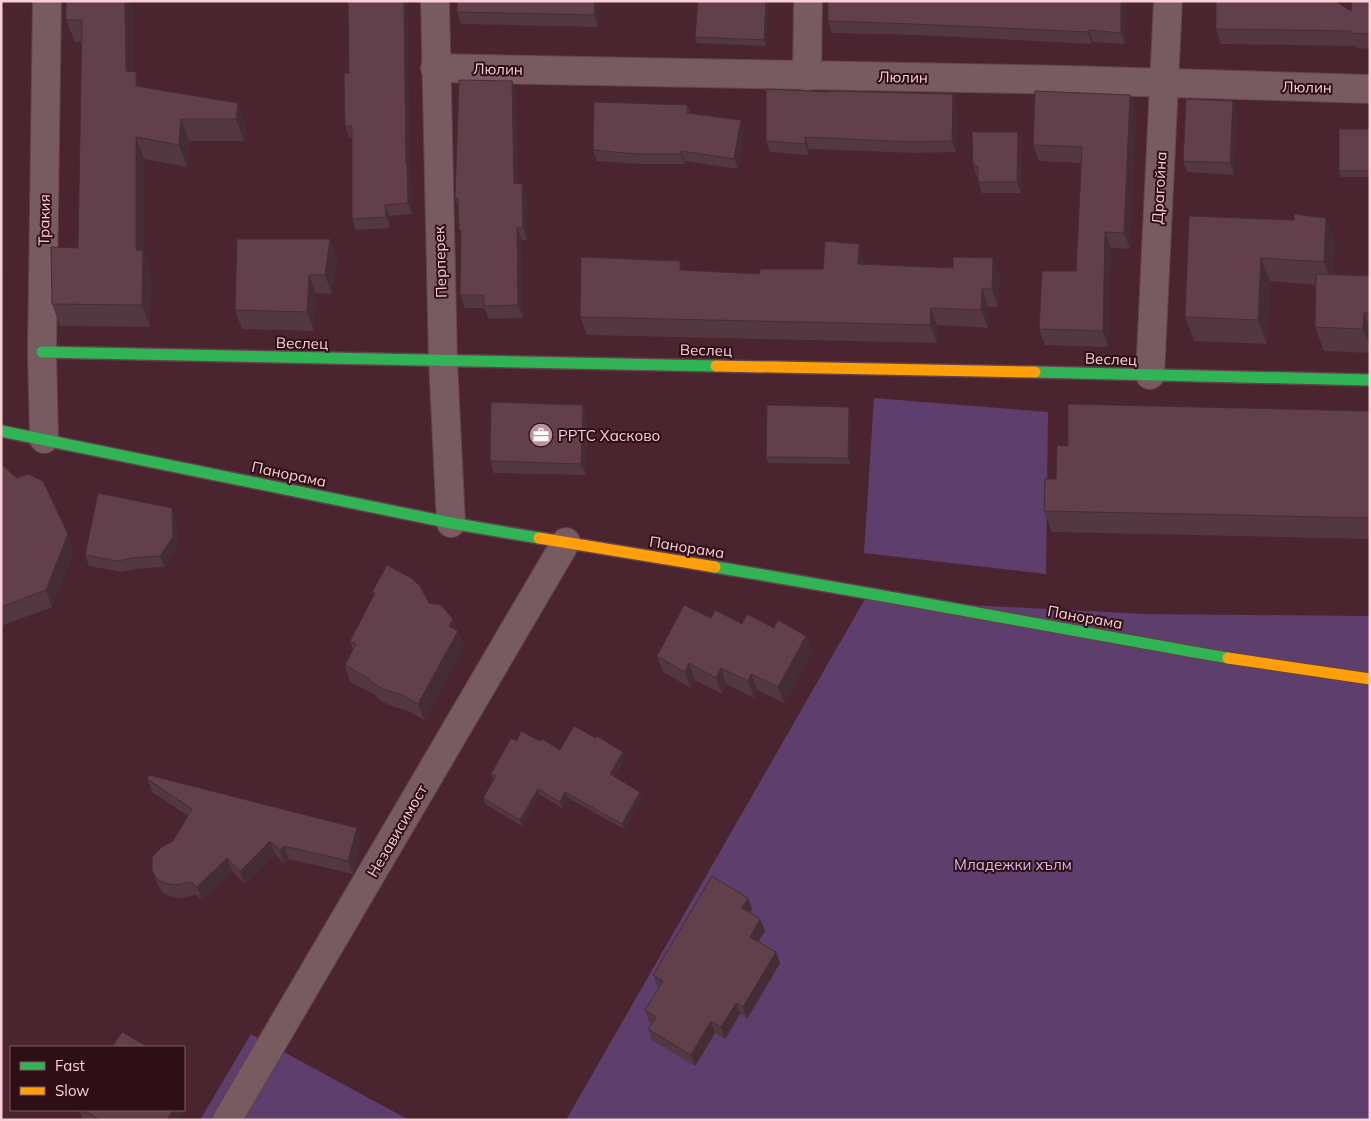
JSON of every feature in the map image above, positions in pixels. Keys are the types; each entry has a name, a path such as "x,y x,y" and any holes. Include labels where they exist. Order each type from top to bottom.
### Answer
{"street":[{"name":"Тракия","path":"44,439 42,352 46,1"},
{"name":"Перперек","path":"435,1 443,361 451,523"},
{"path":"806,76 808,1"},
{"name":"Драгойна","path":"1150,375 1168,1"},
{"name":"Люлин","path":"435,68 1060,80 1370,89"},
{"name":"Веслец","path":"42,352 1370,380"},
{"name":"Панорама","path":"1,431 451,523 869,592 1039,625 1234,659 1370,679"},
{"name":"Независимост","path":"227,1120 566,542"}],"green space":[{"path":"874,398 1048,412 1046,574 864,553"},
{"name":"Младежки хълм","path":"869,592 931,603 1145,614 1370,616 1370,1120 566,1120"},
{"path":"251,1034 409,1120 200,1120"}],"building":[{"path":"66,1 125,1 126,71 136,72 136,86 238,103 236,119 181,119 179,145 136,137 136,250 143,250 142,305 52,304 51,247 78,248 82,20 66,20"},
{"path":"348,1 404,1 408,203 385,205 386,217 352,219 352,126 345,126 344,73 349,73"},
{"path":"457,1 595,1 594,15 457,12"},
{"path":"698,1 766,1 764,40 695,37"},
{"path":"828,1 1121,1 1121,33 1089,30 1088,32 828,21"},
{"path":"1216,1 1335,1 1351,11 1352,1 1370,1 1370,34 1351,33 1351,31 1216,29"},
{"path":"459,80 512,81 514,184 522,183 523,227 517,228 518,305 484,306 483,295 460,295 461,230 459,230 458,198 455,198"},
{"path":"766,89 953,94 952,141 911,142 805,137 805,144 766,141"},
{"path":"1035,91 1130,95 1124,233 1105,232 1103,331 1039,329 1042,271 1076,271 1082,147 1033,145"},
{"path":"1186,99 1233,101 1230,163 1183,161"},
{"path":"594,102 687,105 687,113 741,120 734,159 681,151 681,154 637,154 593,150"},
{"path":"1339,129 1370,129 1370,171 1339,171"},
{"path":"972,132 1018,132 1017,182 978,182 978,166 973,165"},
{"path":"1294,214 1326,218 1324,262 1261,258 1258,320 1185,317 1189,216 1294,220"},
{"path":"237,239 330,239 325,275 309,275 307,312 235,310"},
{"path":"825,241 859,244 858,264 953,268 953,257 993,258 992,289 982,289 981,310 931,308 930,325 580,317 581,257 680,261 680,270 760,274 760,269 823,269"},
{"path":"1316,274 1370,276 1370,313 1364,313 1363,329 1315,327"},
{"name":"РРТС Хасково","path":"491,402 583,405 581,464 490,461"},
{"path":"1068,404 1370,411 1370,518 1044,511 1045,479 1056,479 1057,445 1068,446"},
{"path":"767,405 849,407 848,458 766,457"},
{"path":"1,464 17,478 28,474 43,481 68,534 46,590 1,607"},
{"path":"98,493 172,508 173,537 160,556 118,561 85,555"},
{"path":"387,565 411,578 420,586 429,603 441,605 453,619 449,626 458,631 418,704 400,694 377,686 345,665 356,644 350,641 375,593 372,592"},
{"path":"684,605 711,618 715,610 742,624 747,614 774,628 778,620 806,636 778,687 751,674 748,681 721,668 716,678 689,663 685,672 657,656"},
{"path":"574,726 596,738 597,736 623,752 610,774 640,792 622,824 565,792 560,802 538,789 520,820 483,798 496,776 491,774 511,738 517,741 521,731 540,741 542,739 560,750"},
{"path":"149,775 357,828 348,861 284,846 280,850 270,841 240,871 227,858 197,887 191,882 175,885 164,883 157,879 152,870 152,857 162,847 173,841 192,809 147,779"},
{"path":"712,876 748,898 742,908 760,919 750,937 776,952 743,1007 736,1003 721,1027 711,1021 691,1055 648,1029 656,1017 645,1010 663,981 653,975"},
{"path":"122,1032 146,1046 113,1046"},
{"path":"86,1111 172,1111 167,1120 100,1120"}],"traffic: fast":[{"path":"42,352 716,366"},
{"path":"1035,372 1370,380"},
{"path":"1,431 451,523 539,538"},
{"path":"715,567 1228,658"}],"traffic: slow":[{"path":"716,366 1035,372"},
{"path":"539,538 715,567"},
{"path":"1228,658 1370,679"}],"place":[{"name":"РРТС Хасково","path":"541,435"}]}
